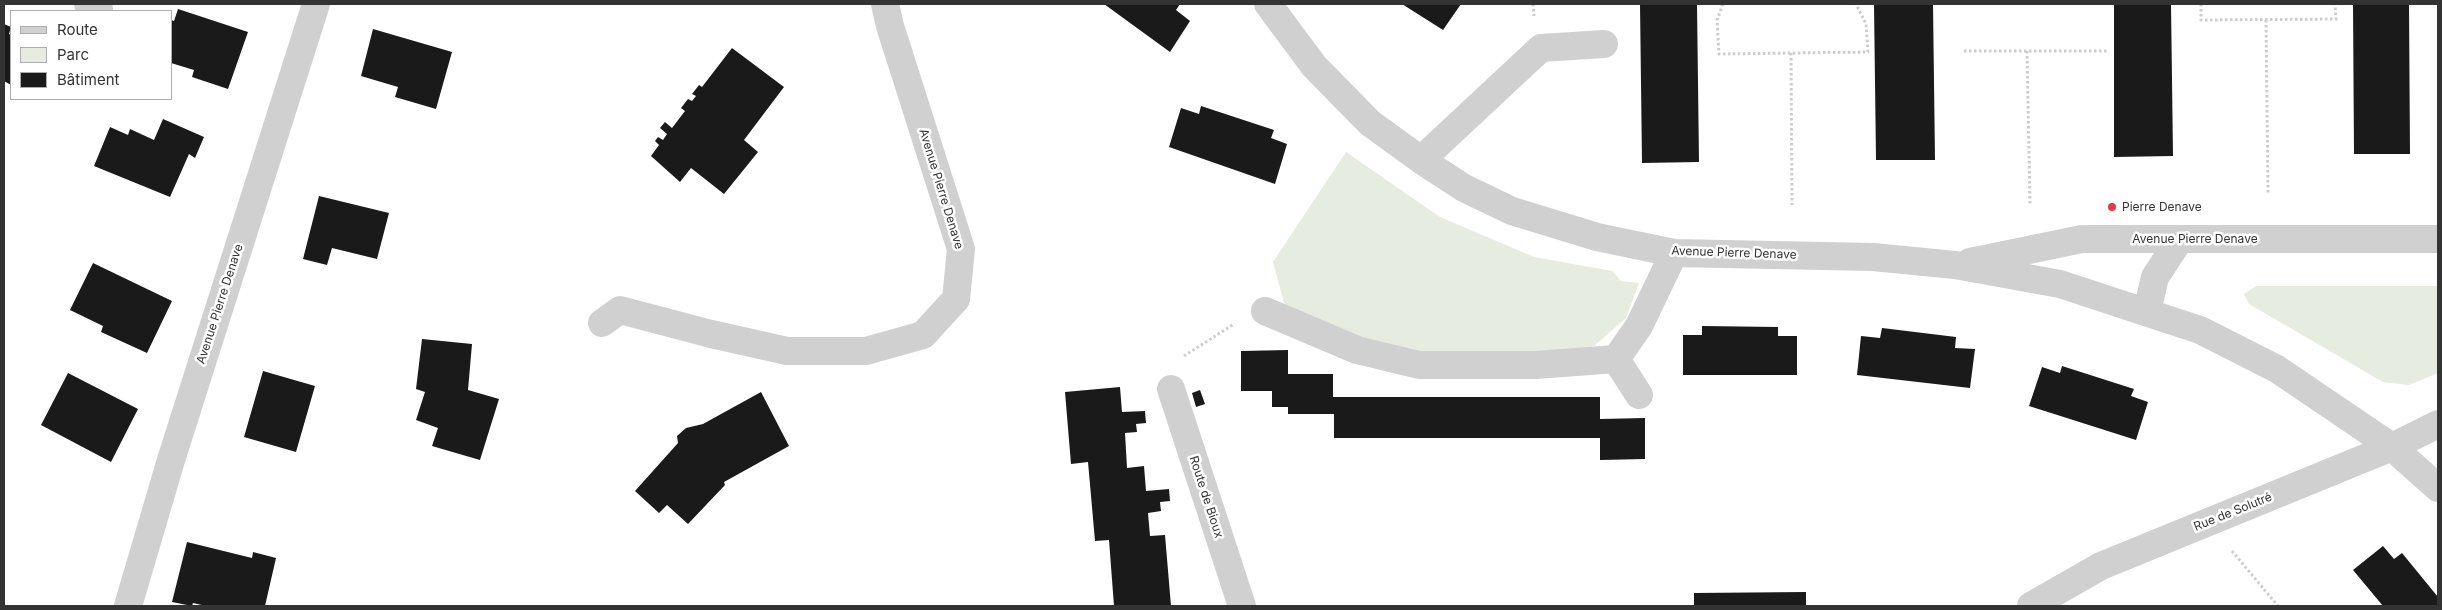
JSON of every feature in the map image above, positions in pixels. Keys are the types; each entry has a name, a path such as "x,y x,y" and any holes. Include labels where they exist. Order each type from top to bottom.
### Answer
{"street":[{"name":"Avenue Pierre Denave","path":"128,606 171,460 316,4"},
{"name":"Avenue Pierre Denave","path":"602,323 620,310 711,334 787,351 866,352 923,335 956,299 961,249 892,35 885,4"},
{"name":"Avenue Pierre Denave","path":"1268,4 1314,66 1370,123 1464,188 1512,211 1597,237 1674,253 1874,257 1955,265 2060,284 2200,330 2277,369 2392,447 2438,488"},
{"path":"1421,160 1541,48 1604,44"},
{"name":"Avenue Pierre Denave","path":"1955,265 2082,239 2438,239"},
{"path":"2147,312 2155,276 2180,239"},
{"path":"1616,360 1638,326 1674,253"},
{"path":"1265,311 1357,350 1419,365 1536,365 1616,360"},
{"path":"1616,360 1638,395"},
{"name":"Route de Bioux","path":"1171,389 1242,606"},
{"name":"Rue de Solutré","path":"2031,606 2100,566 2392,447 2438,424"}],"path":[{"path":"1723,4 1717,20 1719,54 1868,52 1866,24 1856,4"},
{"path":"2201,4 2201,20 2336,18 2335,4"},
{"path":"2266,20 2268,193"},
{"path":"1964,51 2107,51"},
{"path":"2028,51 2030,204"},
{"path":"1791,53 1792,205"},
{"path":"1171,389 1182,358 1231,326 1265,311"},
{"path":"2228,546 2278,606"}],"green space":[{"path":"1346,152 1440,217 1534,257 1612,271 1621,281 1639,283 1626,318 1594,346 1559,355 1406,353 1335,330 1286,310 1273,262"},
{"path":"2256,286 2438,286 2438,373 2409,385 2383,382 2249,304 2244,294"}],"building":[{"path":"1104,4 1180,4 1176,10 1190,21 1170,52"},
{"path":"1402,4 1461,4 1443,30"},
{"path":"1640,4 1697,4 1699,162 1642,163"},
{"path":"1874,4 1933,4 1935,160 1876,160"},
{"path":"2114,4 2171,4 2173,156 2114,157"},
{"path":"2353,4 2409,4 2410,154 2354,154"},
{"path":"178,9 248,32 228,89 192,77 194,70 172,63 172,20 174,21"},
{"path":"4,24 10,27 10,84 4,81"},
{"path":"373,29 452,52 436,109 395,97 398,87 361,76"},
{"path":"732,48 784,87 744,140 758,152 724,194 691,168 680,182 651,156 659,145 655,141 658,137 663,140 667,134 660,128 665,122 672,128 685,111 681,108 688,99 692,101 696,96 692,94 699,85 702,87"},
{"path":"1201,106 1274,130 1271,138 1287,144 1275,184 1169,147 1181,108 1199,114"},
{"path":"163,119 204,137 195,158 189,154 170,197 94,166 110,127 128,135 130,129 154,140"},
{"path":"319,196 389,213 377,259 332,248 327,265 303,259"},
{"path":"93,263 172,301 147,353 101,332 103,326 70,310"},
{"path":"1702,326 1778,327 1778,336 1797,336 1797,375 1683,375 1683,335 1702,335"},
{"path":"1882,328 1956,337 1955,348 1975,349 1970,388 1857,375 1861,336 1880,338"},
{"path":"422,339 472,344 468,390 499,399 480,460 432,446 438,428 416,420 425,392 416,389"},
{"path":"1288,350 1288,374 1333,374 1333,397 1600,397 1600,419 1645,418 1645,459 1600,460 1600,438 1334,438 1334,414 1288,414 1288,407 1272,407 1272,391 1241,391 1241,351"},
{"path":"2062,366 2134,389 2131,396 2148,402 2136,440 2029,406 2042,367 2060,373"},
{"path":"263,371 315,386 296,452 244,437"},
{"path":"68,373 138,409 111,462 41,425"},
{"path":"1120,387 1122,412 1145,411 1146,423 1136,424 1137,432 1125,433 1127,468 1144,466 1146,491 1169,489 1170,501 1160,502 1161,511 1148,513 1150,536 1165,535 1171,606 1114,606 1109,540 1095,541 1088,462 1071,464 1065,392"},
{"path":"1200,390 1205,404 1196,407 1192,393"},
{"path":"761,392 789,446 724,482 725,485 688,524 667,505 659,513 635,491 678,443 677,436 686,428 703,424"},
{"path":"187,542 252,558 253,552 276,558 265,606 206,606 193,603 192,606 172,602"},
{"path":"2383,546 2394,559 2402,553 2438,597 2438,606 2383,606 2353,570"},
{"path":"1806,592 1806,606 1694,606 1694,593"}],"place":[{"name":"Pierre Denave","path":"2112,207"}]}
